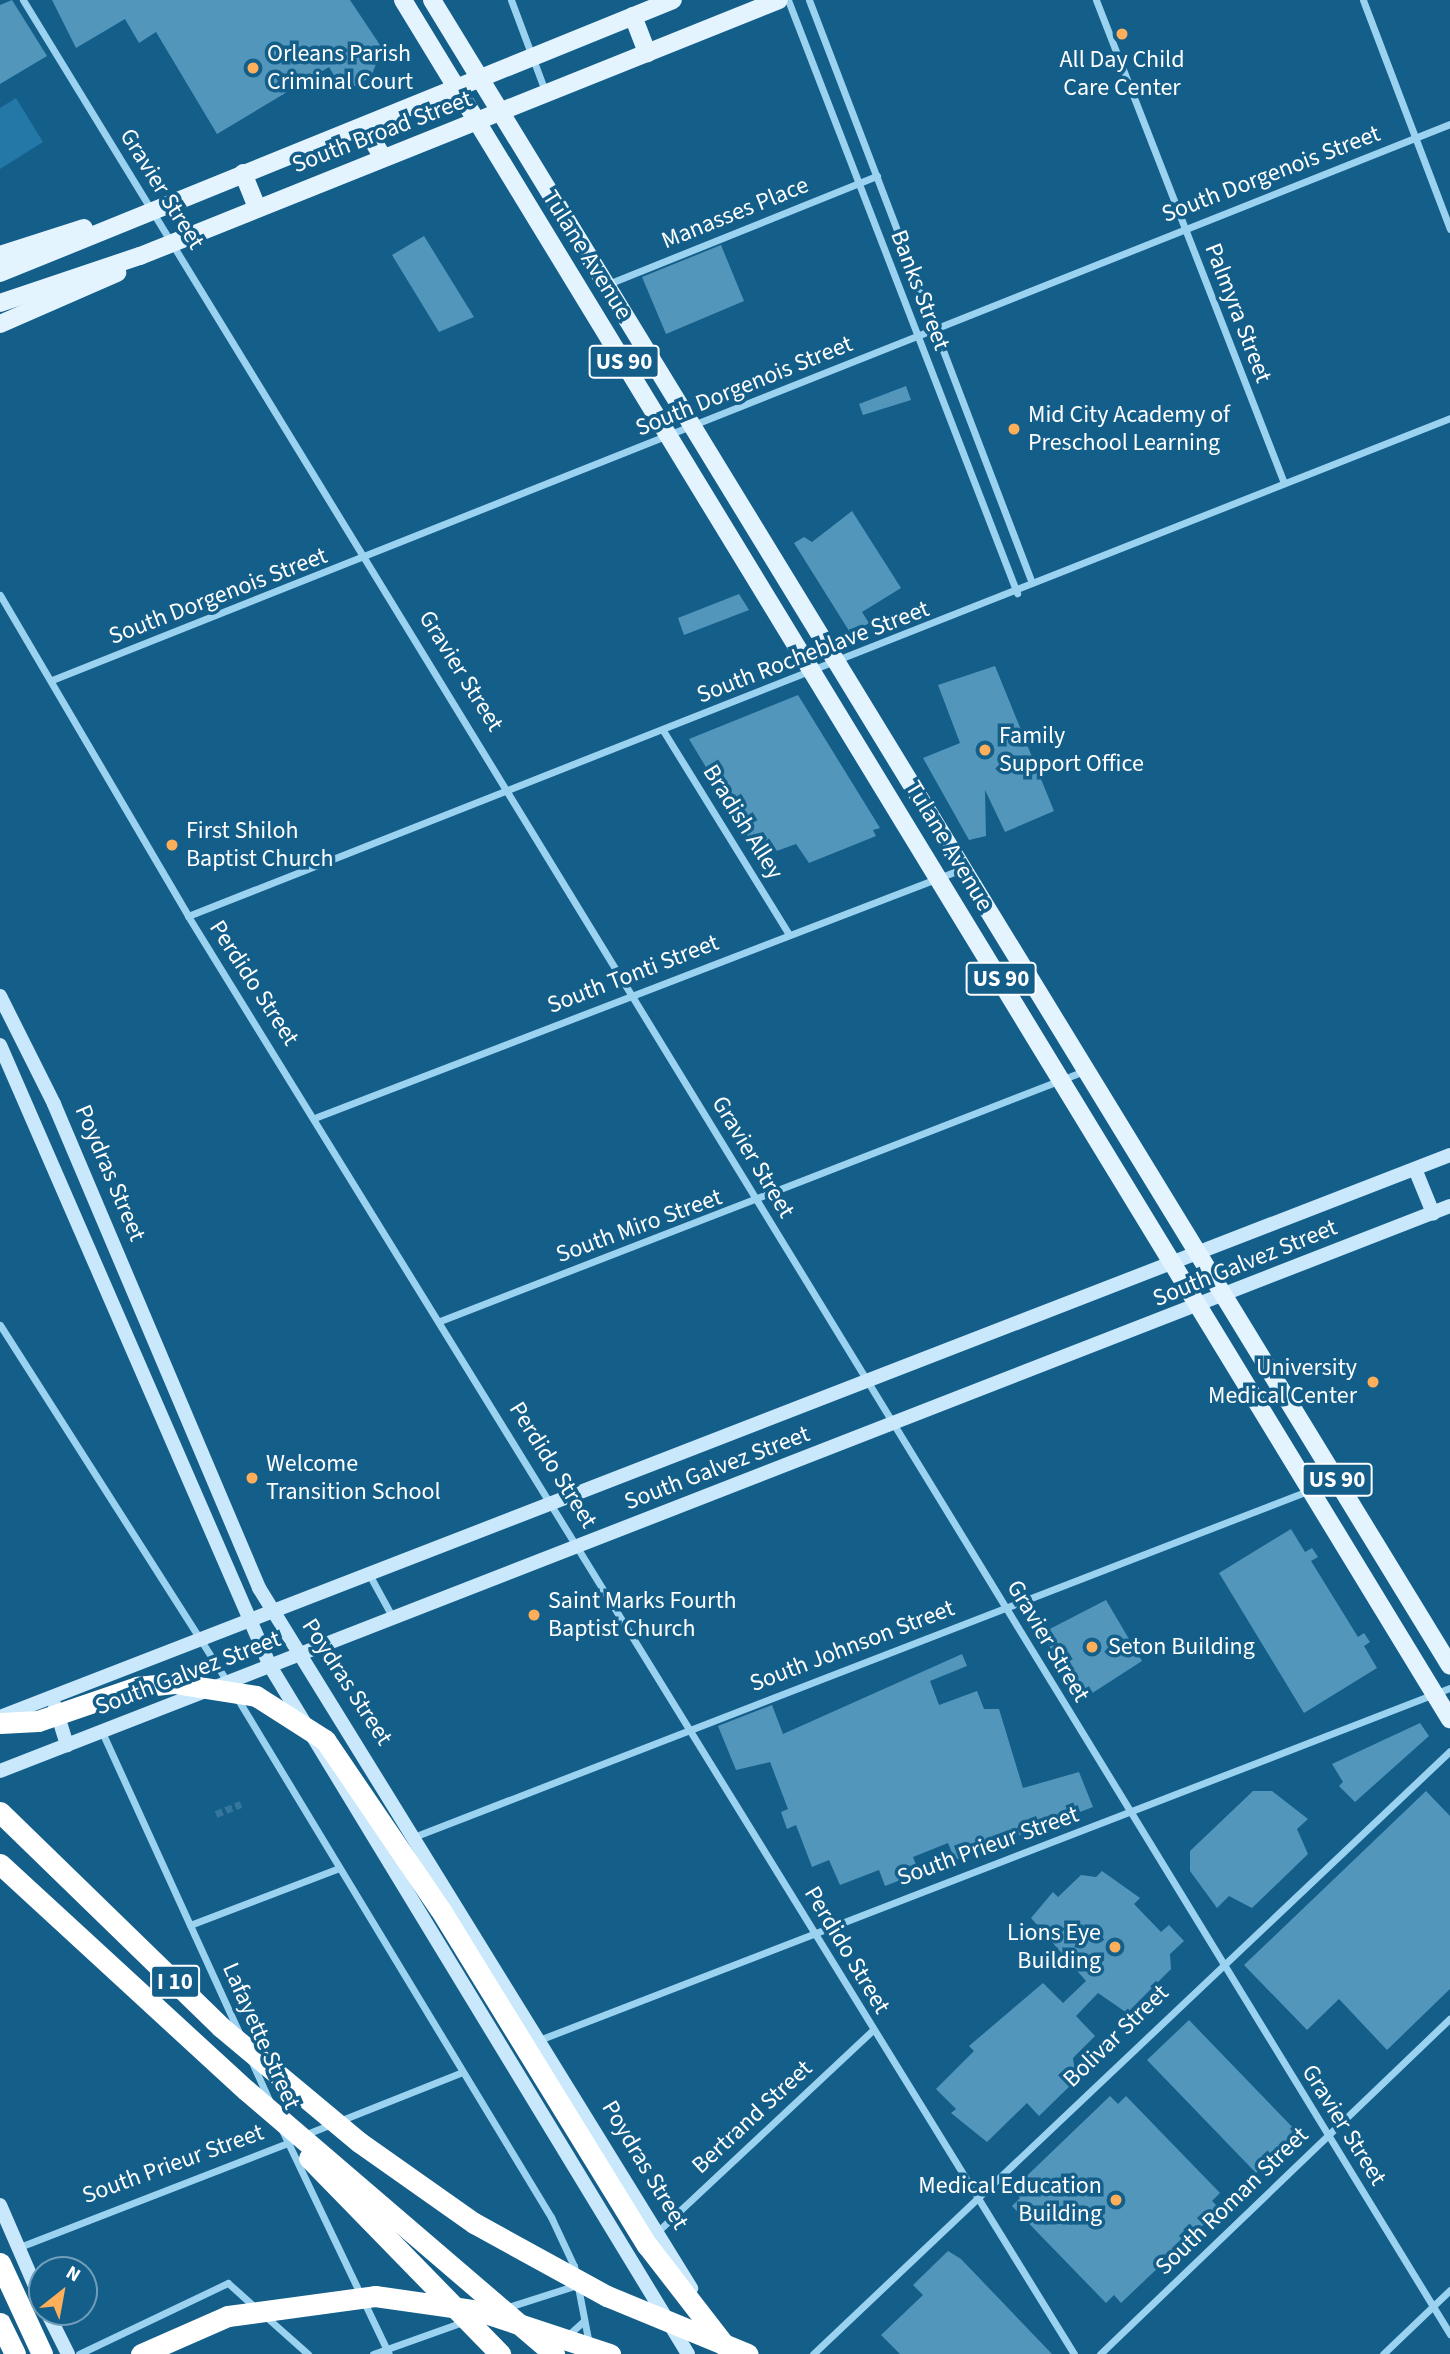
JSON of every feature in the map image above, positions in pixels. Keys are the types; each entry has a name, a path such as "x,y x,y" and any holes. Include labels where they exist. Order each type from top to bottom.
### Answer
{"highway":[{"path":"0,1723 38,1721 137,1687 174,1683 232,1688 304,1724 347,1764 647,2245 736,2353"},
{"name":"I 10","path":"0,1812 221,2027 359,2142 474,2223 607,2296 736,2353"},
{"name":"I 10","path":"0,1864 246,2090 500,2354"},
{"path":"246,2090 554,2354"},
{"path":"0,2263 42,2354"},
{"path":"141,2354 228,2316 375,2296 479,2311 610,2354"},
{"path":"0,2323 15,2354"}],"main road":[{"name":"Tulane Avenue","path":"403,0 940,876 1195,1306 1443,1691 1450,1719"},
{"name":"Tulane Avenue","path":"432,0 695,427 835,663 1221,1296 1450,1666"},
{"name":"South Broad Street","path":"0,273 364,126 455,85 673,0"},
{"name":"South Broad Street","path":"0,303 172,243 779,0"},
{"path":"633,16 647,53"},
{"path":"364,126 383,158"},
{"path":"243,173 257,208"},
{"path":"0,255 152,210"},
{"path":"0,324 89,288 172,243"}],"street":[{"name":"Gravier Street","path":"23,0 511,789 757,1202 1450,2334"},
{"path":"511,0 546,93"},
{"name":"Banks Street","path":"788,0 1017,593"},
{"name":"Banks Street","path":"809,0 1032,583"},
{"name":"Palmyra Street","path":"1096,0 1284,483"},
{"path":"1363,0 1450,229"},
{"name":"South Dorgenois Street","path":"52,680 369,558 1184,228 1450,124"},
{"name":"Manasses Place","path":"608,285 877,176"},
{"name":"South Rocheblave Street","path":"188,916 1017,593 1032,583 1450,418"},
{"name":"Perdido Street","path":"0,596 52,680 188,916 317,1117 873,2030 1074,2354"},
{"name":"Bradish Alley","path":"664,732 788,933"},
{"name":"South Tonti Street","path":"317,1117 788,933 963,869"},
{"name":"Poydras Street","path":"0,996 54,1104 237,1546 299,1654 416,1836 657,2232 736,2353"},
{"path":"0,1045 25,1093"},
{"path":"0,1055 25,1093"},
{"name":"South Miro Street","path":"440,1321 757,1202 1084,1071"},
{"name":"Poydras Street","path":"25,1093 248,1623 270,1666 688,2354"},
{"name":"South Galvez Street","path":"0,1717 202,1642 1450,1156"},
{"path":"1415,1169 1433,1213"},
{"name":"South Galvez Street","path":"0,1771 1450,1206"},
{"path":"0,1325 227,1682 337,1868 551,2217 577,2285 584,2321 595,2354"},
{"name":"South Johnson Street","path":"381,1851 1006,1608 1309,1486 1337,1480"},
{"path":"370,1576 393,1618"},
{"name":"South Prieur Street","path":"539,2040 813,1931 1129,1813 1443,1691"},
{"path":"53,1699 67,1745"},
{"name":"Lafayette Street","path":"102,1731 288,2143 387,2352"},
{"name":"Bolivar Street","path":"813,2354 1222,1961 1450,1751"},
{"path":"190,1925 337,1868"},
{"name":"South Roman Street","path":"1100,2354 1450,2018"},
{"name":"Bertrand Street","path":"657,2232 873,2030"},
{"name":"South Prieur Street","path":"16,2248 288,2143 462,2071"},
{"path":"0,2206 28,2273"},
{"path":"79,2354 229,2283 308,2354"},
{"path":"373,2354 387,2352 577,2285"},
{"path":"1383,2354 1450,2290"},
{"path":"545,2354 584,2321"},
{"path":"54,2326 68,2354"}],"shaded area":[{"path":"16,98 43,142 0,169 0,108"}],"building":[{"path":"12,0 47,56 0,84 0,5"},
{"name":"Orleans Parish Criminal Court","path":"52,0 350,0 382,48 371,77 355,86 341,87 329,67 217,134 156,32 139,43 125,19 76,48"},
{"path":"424,236 474,317 439,332 392,255"},
{"path":"721,245 744,301 666,334 642,277"},
{"path":"906,386 911,400 863,415 859,404"},
{"path":"852,511 901,588 862,612 869,623 851,634 794,543 804,537 812,542"},
{"path":"739,594 749,610 684,635 678,618"},
{"name":"Family Support Office","path":"995,666 1054,811 1005,832 985,790 986,836 969,840 923,758 960,743 938,685"},
{"path":"798,695 880,828 873,830 876,836 809,863 796,844 760,857 689,739"},
{"path":"1291,1529 1305,1552 1312,1548 1318,1557 1311,1561 1358,1637 1364,1633 1370,1642 1364,1646 1377,1668 1304,1713 1219,1573"},
{"name":"Seton Building","path":"1106,1600 1142,1661 1080,1701 1042,1633"},
{"path":"962,1654 967,1666 930,1681 939,1705 977,1691 984,1709 999,1709 1023,1788 1079,1772 1093,1807 955,1860 948,1843 913,1857 919,1873 885,1886 879,1870 840,1885 829,1860 812,1867 796,1825 787,1829 781,1812 788,1809 770,1762 736,1770 718,1726 772,1705 783,1734"},
{"path":"1420,1723 1429,1736 1355,1802 1339,1786 1343,1782 1332,1764"},
{"path":"1253,1791 1272,1791 1308,1819 1297,1829 1308,1854 1252,1908 1229,1896 1217,1908 1190,1871 1190,1851"},
{"path":"1426,1791 1450,1816 1450,1989 1387,2050 1339,1999 1307,2030 1244,1965"},
{"path":"1102,1871 1140,1898 1134,1904 1161,1932 1169,1925 1184,1941 1170,1954 1171,1969 1127,2013 1098,1993 1076,2016 1095,2036 1073,2058 1076,2080 1039,2116 1027,2103 987,2142 951,2113 956,2109 936,2089 974,2051 969,2046 1043,1983 1063,2003 1086,1981 1031,1918 1053,1892 1058,1897 1081,1875 1096,1877"},
{"path":"1189,2020 1298,2133 1256,2173 1147,2060"},
{"name":"Medical Education Building","path":"1110,2096 1118,2104 1126,2096 1220,2193 1212,2201 1220,2209 1121,2303 1114,2295 1106,2303 1012,2206 1020,2198 1012,2190"},
{"path":"948,2251 961,2259 1052,2354 900,2354 881,2335 923,2295 913,2285"}],"tunnel":[{"path":"216,1814 241,1804"}],"place":[{"name":"All Day Child Care Center","path":"1122,34"},
{"name":"Orleans Parish Criminal Court","path":"253,68"},
{"name":"Mid City Academy of Preschool Learning","path":"1014,429"},
{"name":"Family Support Office","path":"985,750"},
{"name":"First Shiloh Baptist Church","path":"172,845"},
{"name":"University Medical Center","path":"1373,1382"},
{"name":"Welcome Transition School","path":"252,1478"},
{"name":"Saint Marks Fourth Baptist Church","path":"534,1615"},
{"name":"Seton Building","path":"1092,1647"},
{"name":"Lions Eye Building","path":"1115,1947"},
{"name":"Medical Education Building","path":"1116,2200"}]}
